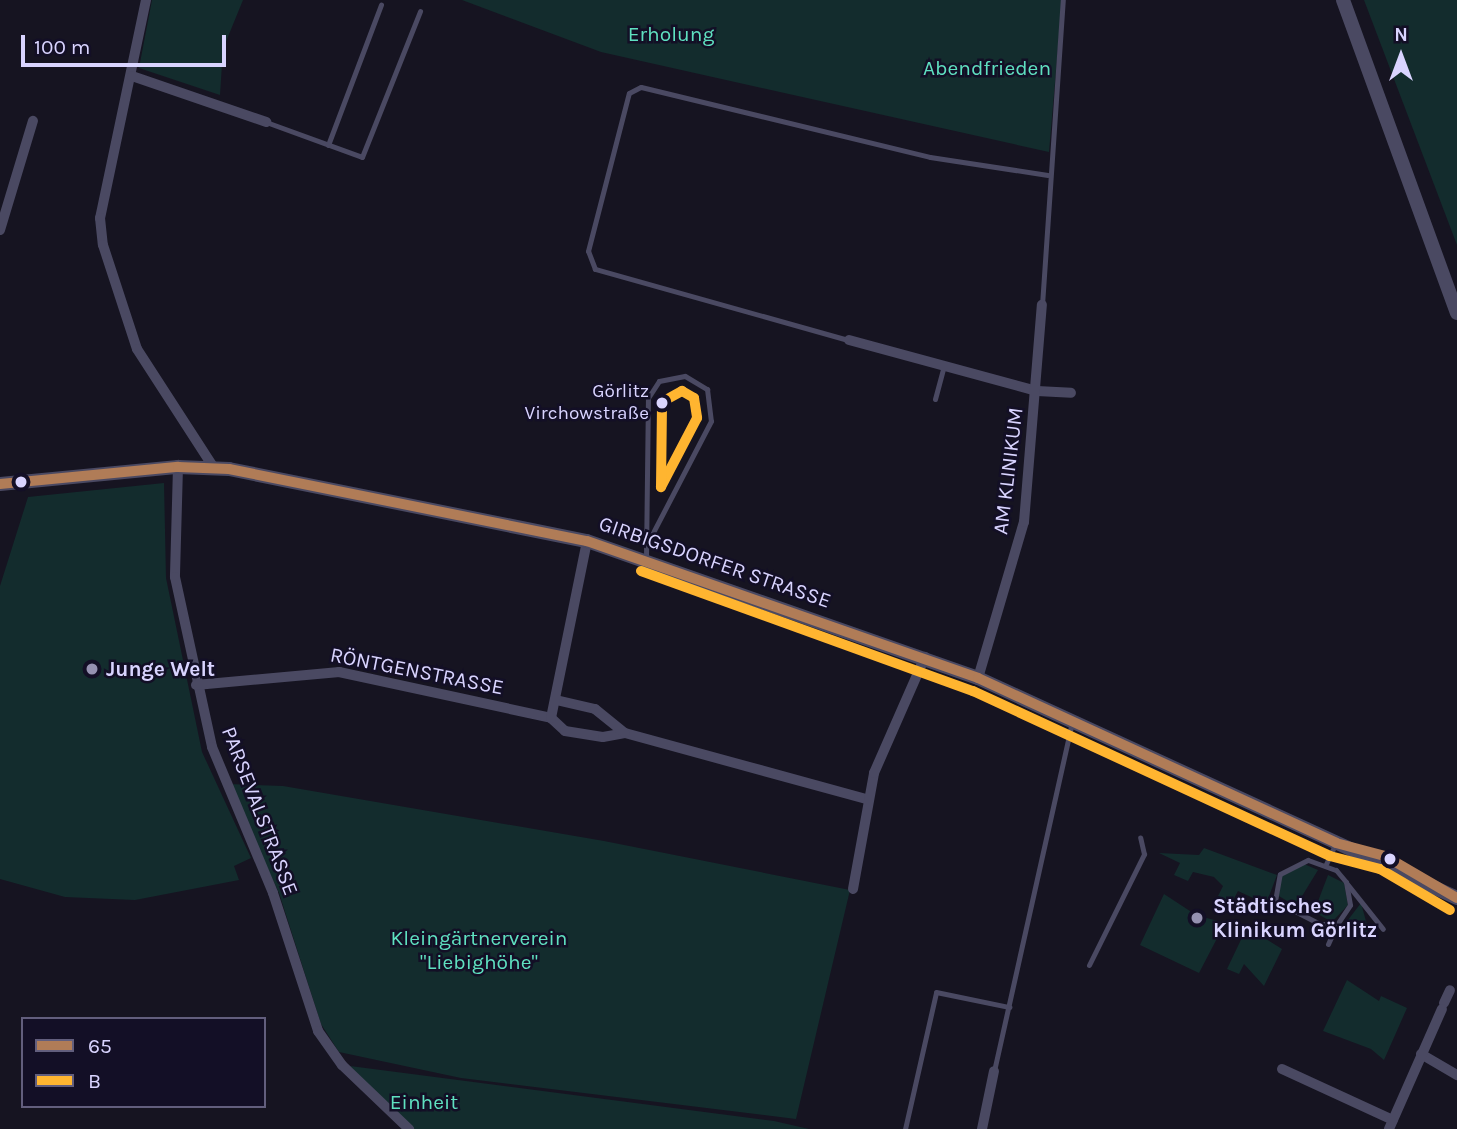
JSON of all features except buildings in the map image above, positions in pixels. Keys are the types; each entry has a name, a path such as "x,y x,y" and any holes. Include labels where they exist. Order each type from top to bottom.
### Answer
{"street":[{"path":"146,0 100,218 105,256 136,349 214,468"},
{"path":"1343,0 1457,313"},
{"path":"132,76 266,122"},
{"path":"0,230 33,121"},
{"name":"AM KLINIKUM","path":"978,678 1024,522 1037,391 1042,305"},
{"path":"849,340 1037,391 1071,393"},
{"name":"GIRBIGSDORFER STRASSE","path":"2,483 178,467 214,468 587,541 646,558 978,678 1457,898"},
{"name":"PARSEVALSTRASSE","path":"178,467 175,577 196,685 223,779 273,893 318,1031 342,1065 409,1129"},
{"path":"551,718 587,541"},
{"path":"853,889 866,799 925,657"},
{"name":"RÖNTGENSTRASSE","path":"196,685 338,673 551,718 565,731 603,737 625,733"},
{"name":"RÖNTGENSTRASSE","path":"556,700 595,709 625,733 866,799"},
{"path":"1282,1069 1391,1124 1450,989"},
{"path":"1422,1054 1457,1075"},
{"path":"982,1129 994,1071"}],"lane":[{"path":"1042,305 1048,176 1063,0"},
{"path":"328,145 381,5"},
{"path":"266,122 362,157 420,11"},
{"path":"849,340 595,269 588,251 629,93 641,87 930,157 1048,176"},
{"path":"936,400 944,366"},
{"path":"646,558 650,538 648,398 659,382 685,376 711,396 711,421 650,538"},
{"path":"994,1071 1053,794 1072,721"},
{"path":"1089,965 1144,854 1140,838"},
{"path":"1326,864 1336,843"},
{"path":"1337,924 1282,906 1273,894 1280,874 1292,864 1326,864 1347,884 1382,929"},
{"path":"1328,944 1350,905 1347,884"},
{"path":"905,1129 936,992 1009,1007"}],"green space":[{"path":"152,0 243,0 223,49 220,95 139,68"},
{"name":"Abendfrieden","path":"462,0 1062,0 1049,152 601,52"},
{"path":"1364,0 1457,0 1457,245"},
{"name":"Junge Welt","path":"164,483 166,578 202,752 251,858 234,866 239,880 135,900 65,897 0,879 0,586 28,497"},
{"name":"Kleingärtnerverein \"Liebighöhe\"","path":"228,784 283,786 604,841 850,890 796,1119 461,1078 339,1052 321,1024 279,893"},
{"path":"1204,848 1277,875 1266,904 1238,891 1232,902 1218,896 1223,886 1214,877 1193,872 1188,881 1174,875 1180,863 1159,853 1199,855"},
{"path":"1304,864 1318,870 1296,906 1277,895 1282,876"},
{"path":"1328,875 1344,883 1348,905 1332,922 1314,912"},
{"path":"1164,894 1196,915 1225,923 1199,973 1140,945"},
{"path":"1361,903 1369,932 1357,938 1341,929"},
{"path":"1247,927 1282,949 1264,986 1244,964 1239,974 1227,969"},
{"path":"1347,980 1379,1001 1381,996 1407,1008 1384,1060 1371,1049 1323,1031"},
{"name":"Einheit","path":"350,1066 774,1121 809,1129 413,1129"}],"transit line":[{"name":"B","path":"682,391 694,398 697,418 661,487 662,402 682,391"},
{"name":"65","path":"0,484 178,467 229,469 587,541 978,678 1336,843 1385,856 1457,898"},
{"name":"B","path":"641,571 973,691 1330,856 1380,869 1450,910"}],"place":[{"name":"Görlitz Virchowstraße","path":"662,403"},
{"name":"Junge Welt","path":"92,669"},
{"name":"Städtisches Klinikum Görlitz","path":"1197,918"}],"park label":[{"name":"Erholung","path":"671,34"}]}
